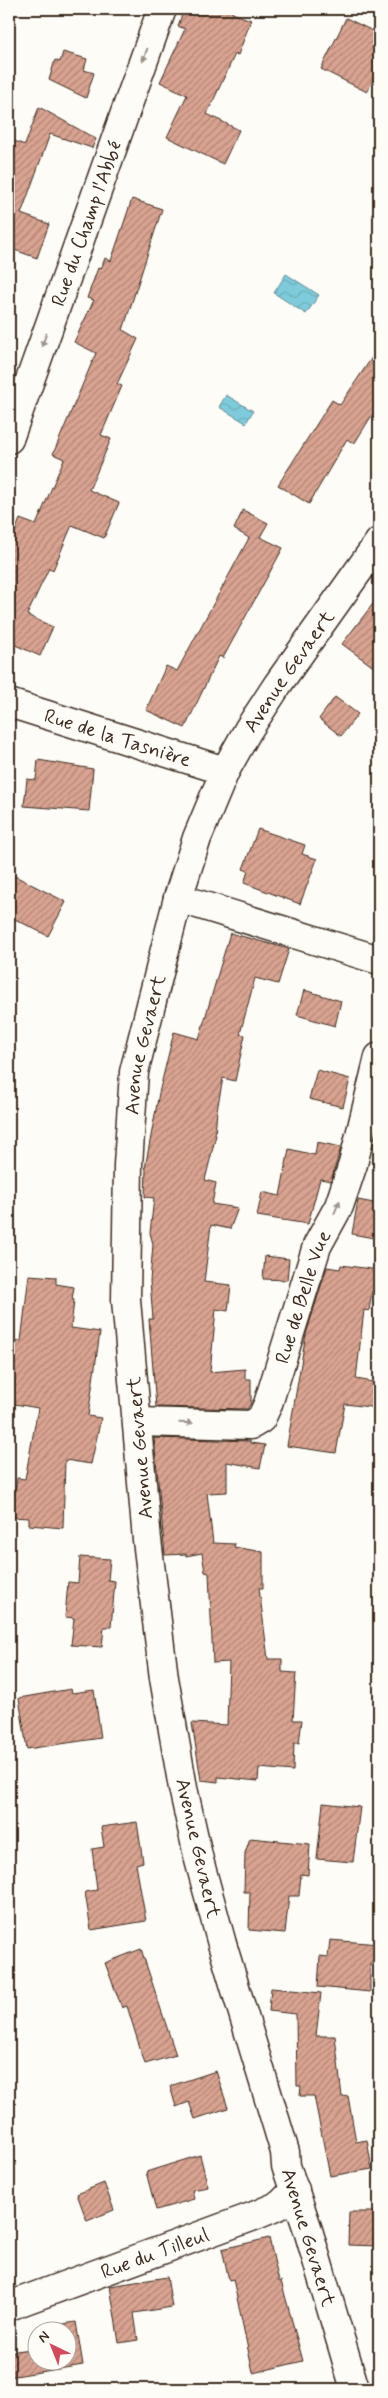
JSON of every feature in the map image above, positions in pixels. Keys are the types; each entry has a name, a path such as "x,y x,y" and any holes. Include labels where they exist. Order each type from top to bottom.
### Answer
{"street":[{"name":"Rue du Champ l'Abbé","path":"9,439 162,9"},
{"name":"Avenue Gevaert","path":"355,2389 295,2190 286,2166 285,2152 222,1944 183,1788 164,1678 152,1580 126,1300 126,1254 128,1165 134,1072 178,898 197,838 225,772 248,730 278,684 379,542"},
{"name":"Rue de la Tasnière","path":"9,703 225,772"},
{"path":"178,898 379,960"},
{"name":"Rue de Belle Vue","path":"138,1422 251,1425 261,1419 274,1387 317,1246 339,1206 353,1164 379,1057"},
{"name":"Rue du Tilleul","path":"9,2306 254,2216 280,2205 295,2190"}],"water":[{"path":"286,274 319,295 306,314 274,293"},
{"path":"226,395 253,411 246,423 219,407"}],"building":[{"path":"184,9 233,9 232,13 251,20 238,55 235,54 207,114 239,130 223,164 167,137 187,95 160,82 185,29 178,26"},
{"path":"346,18 379,34 379,67 367,92 321,69"},
{"path":"63,52 87,59 84,70 94,73 86,98 49,80 55,60 60,62"},
{"path":"39,107 96,139 92,148 50,134 21,214 49,224 37,258 9,248 9,139 25,145"},
{"path":"132,199 162,209 123,330 138,339 117,384 122,386 101,435 111,439 89,490 119,503 104,538 72,525 53,570 49,568 27,615 53,627 40,656 13,644 9,654 9,546 20,519 36,525 64,459 53,454 96,353 74,342 94,300 87,298 98,268 101,269 105,258 111,261"},
{"path":"379,347 379,404 354,444 347,439 309,504 278,485 332,400 340,405"},
{"path":"243,510 268,523 260,537 283,548 223,658 219,656 185,728 146,710 166,666 177,671 249,538 234,529"},
{"path":"379,596 379,671 342,644"},
{"path":"335,697 358,714 341,736 319,719"},
{"path":"38,760 93,769 89,811 24,806 27,779 36,780"},
{"path":"258,829 305,845 302,854 317,859 300,904 244,883 248,871 243,869"},
{"path":"9,873 66,902 48,936 9,916"},
{"path":"230,933 289,949 278,984 255,978 240,1034 245,1035 235,1081 223,1078 217,1110 216,1135 205,1180 216,1183 212,1204 238,1208 230,1229 211,1225 204,1282 231,1285 228,1311 216,1309 210,1372 245,1369 245,1379 251,1379 251,1403 247,1409 156,1407 149,1319 153,1319 150,1281 153,1244 150,1233 154,1198 145,1197 145,1168 159,1093 174,1032 199,1039"},
{"path":"304,990 341,1001 335,1026 297,1015"},
{"path":"317,1070 350,1079 343,1107 309,1099"},
{"path":"317,1142 341,1147 331,1181 320,1179 308,1224 257,1216 262,1192 280,1196 289,1149 315,1155"},
{"path":"358,1200 379,1204 379,1239 352,1234"},
{"path":"265,1256 289,1259 287,1280 263,1279"},
{"path":"341,1265 379,1270 379,1293 372,1291 369,1311 364,1310 356,1379 379,1383 379,1408 345,1404 336,1453 287,1446 306,1334 327,1267 340,1269"},
{"path":"29,1275 56,1277 56,1284 74,1287 71,1328 100,1332 88,1416 101,1418 91,1464 65,1460 63,1528 29,1525 29,1518 11,1517 17,1478 25,1479 38,1408 9,1403 9,1384 15,1342 21,1341"},
{"path":"154,1438 250,1441 250,1443 265,1445 260,1468 227,1462 227,1492 207,1493 213,1543 235,1544 234,1547 263,1552 263,1588 259,1588 268,1659 282,1659 282,1672 296,1673 293,1720 302,1720 299,1743 294,1743 293,1771 259,1768 258,1781 218,1777 218,1782 201,1780 192,1723 227,1725 229,1662 213,1663 209,1573 205,1572 202,1553 186,1556 186,1554 165,1555"},
{"path":"80,1557 110,1559 108,1580 115,1581 111,1627 104,1627 102,1647 71,1645 74,1618 65,1617 68,1582 78,1583"},
{"path":"71,1689 72,1693 94,1690 101,1738 27,1749 19,1698"},
{"path":"323,1803 360,1807 353,1862 317,1859"},
{"path":"137,1822 143,1862 136,1864 146,1921 91,1930 85,1892 97,1890 92,1849 104,1847 101,1827"},
{"path":"250,1838 310,1844 308,1875 301,1874 299,1896 289,1896 285,1933 249,1930 250,1892 244,1892 245,1853"},
{"path":"330,1940 379,1944 379,1964 370,1964 370,1992 318,1987 320,1956 328,1957"},
{"path":"141,1949 176,2055 145,2064 127,2006 122,2008 105,1963"},
{"path":"271,1988 321,1993 316,2036 335,2036 342,2097 348,2096 356,2142 367,2140 372,2169 330,2176 314,2096 300,2096 301,2086 297,2086 296,2014 269,2011"},
{"path":"216,2071 228,2108 195,2119 189,2102 176,2107 170,2086"},
{"path":"200,2155 208,2187 192,2190 194,2199 156,2210 146,2172"},
{"path":"104,2183 114,2210 87,2221 77,2194"},
{"path":"349,2212 379,2212 379,2246 348,2245"},
{"path":"269,2238 279,2282 281,2281 303,2361 253,2373 233,2279 229,2280 222,2249"},
{"path":"167,2277 172,2307 134,2313 138,2340 119,2343 110,2286"},
{"path":"78,2334 83,2365 78,2366"},
{"path":"28,2349 28,2370 52,2370 9,2377 9,2352"}]}
